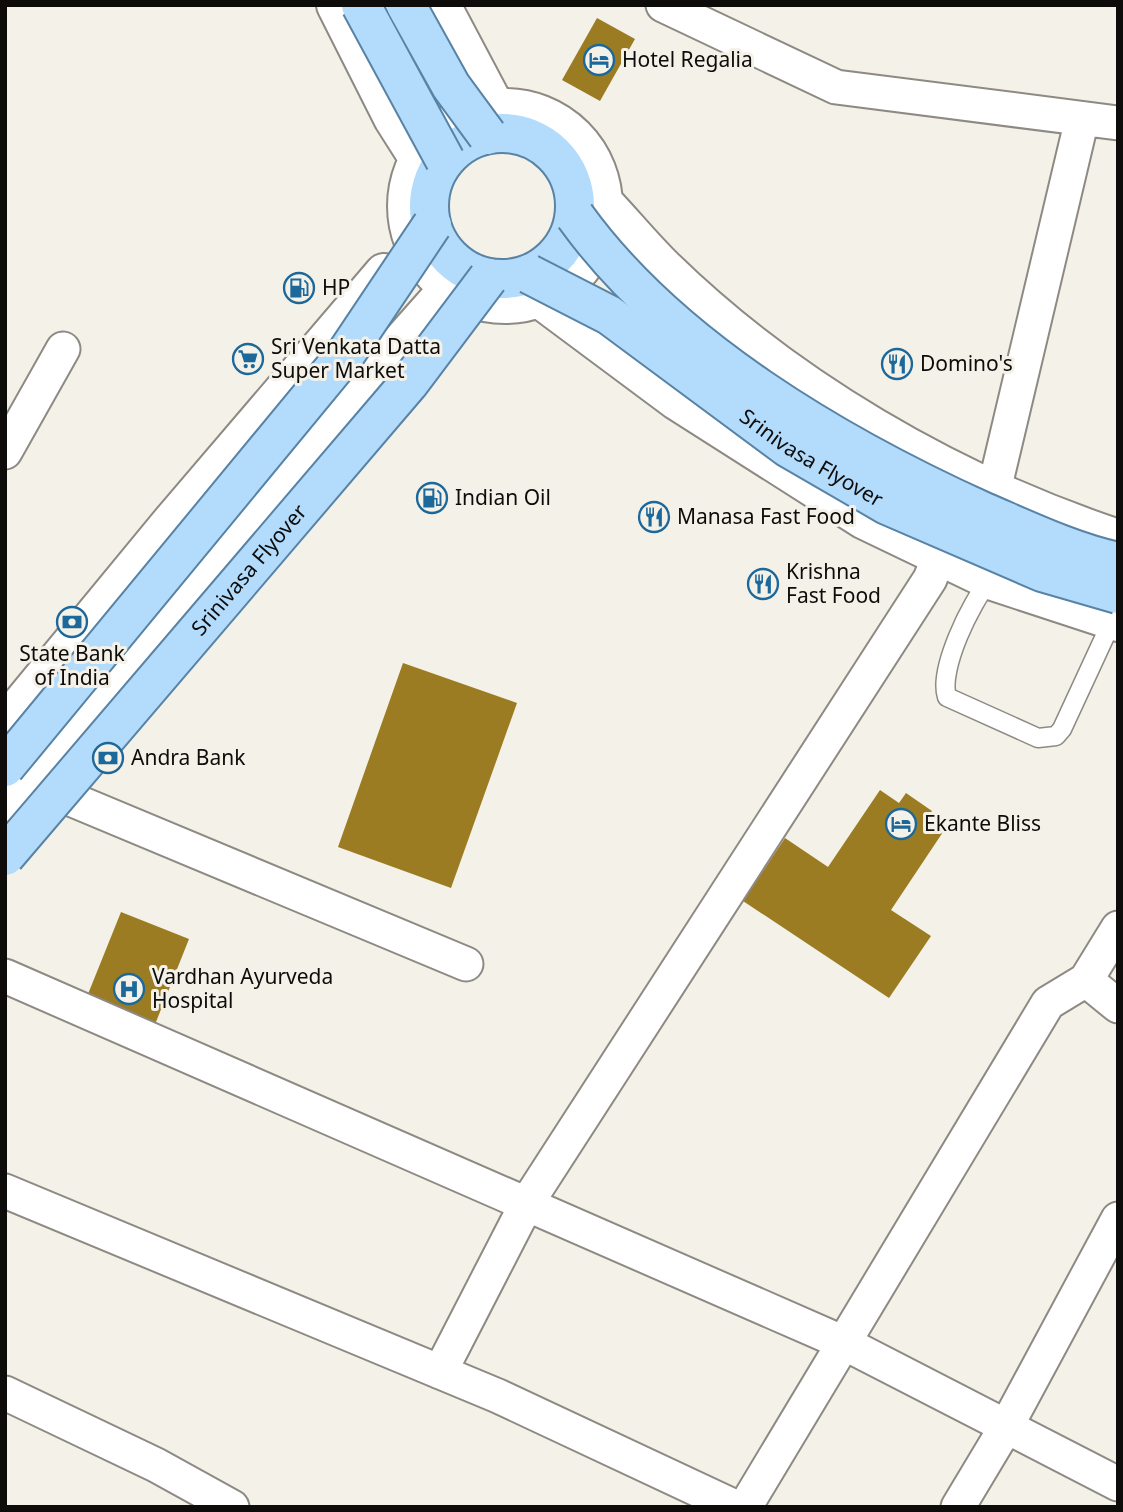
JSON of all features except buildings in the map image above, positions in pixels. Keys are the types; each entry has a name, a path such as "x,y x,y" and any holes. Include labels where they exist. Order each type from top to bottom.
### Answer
{"main road":[{"path":"361,5 432,159 464,144 491,122 451,86 406,5"},
{"name":"Srinivasa Flyover","path":"491,122 510,134 533,140 553,153 567,171 575,193 589,209 604,257 624,277 702,344 803,418 907,478 1013,525 1118,562"},
{"name":"Srinivasa Flyover","path":"432,159 433,182 422,232 464,269 488,278 513,279 609,315 787,447 887,505 1042,572 1116,612"},
{"name":"Srinivasa Flyover","path":"534,286 589,209"},
{"path":"18,775 345,355 422,232"},
{"name":"Srinivasa Flyover","path":"5,856 409,383 488,278"}],"street":[{"path":"336,5 393,118 432,159"},
{"path":"441,5 491,122"},
{"path":"663,5 836,87 1118,124"},
{"path":"440,1372 527,1203 930,579 981,484 1082,119"},
{"path":"589,209 661,265 739,334 811,386 908,448 981,484 1118,539"},
{"path":"422,232 434,274 450,287 471,298 493,303 517,304 534,286 676,400 863,519 990,580 1116,612"},
{"path":"5,724 168,526 422,232"},
{"path":"5,814 18,775 450,287"},
{"path":"5,452 63,349"},
{"path":"18,775 466,964"},
{"path":"745,1507 1048,1003 1086,980 1118,928"},
{"path":"5,976 844,1343 1118,1485"},
{"path":"1086,980 1118,1006"},
{"path":"5,1191 440,1372 735,1507"},
{"path":"958,1507 1006,1427 1118,1219"},
{"path":"5,1393 156,1465 232,1507"}],"lane":[{"path":"990,580 974,604 945,671 943,686 947,697 1038,738 1056,736 1062,729 1116,612"}],"place":[{"name":"Hotel Regalia","path":"599,60"},
{"name":"HP","path":"299,288"},
{"name":"Sri Venkata Datta Super Market","path":"248,359"},
{"name":"Domino's","path":"897,364"},
{"name":"Indian Oil","path":"432,498"},
{"name":"Manasa Fast Food","path":"654,517"},
{"name":"Krishna Fast Food","path":"763,584"},
{"name":"State Bank of India","path":"72,622"},
{"name":"Andra Bank","path":"108,758"},
{"name":"Ekante Bliss","path":"901,824"},
{"name":"Vardhan Ayurveda Hospital","path":"129,989"}]}
